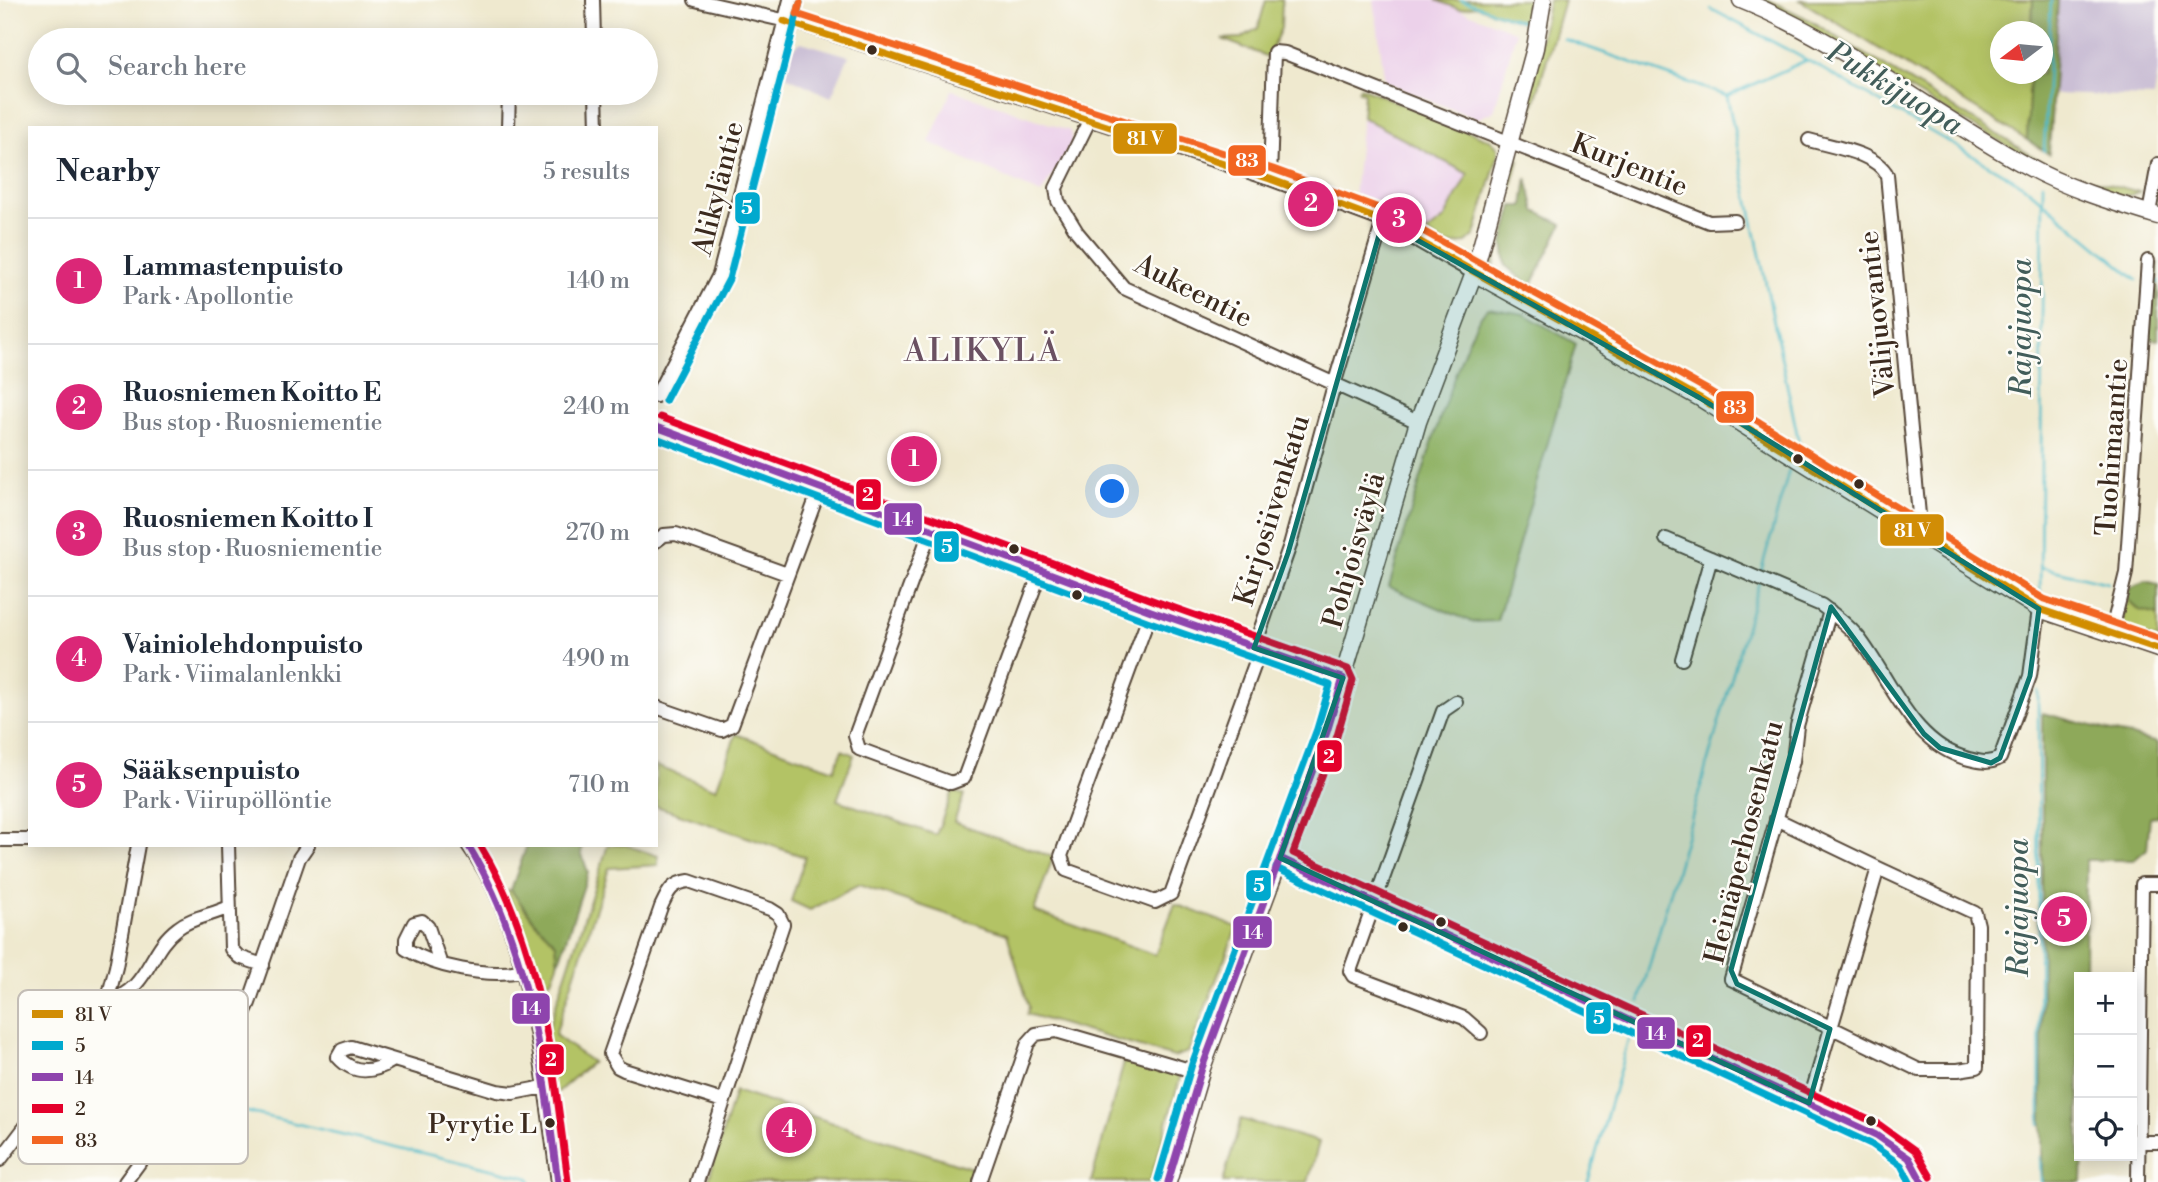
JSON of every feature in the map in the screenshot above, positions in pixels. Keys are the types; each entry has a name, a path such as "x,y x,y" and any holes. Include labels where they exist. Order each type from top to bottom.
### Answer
{"main road":[{"path":"1741,0 1804,30 2025,165 2099,199 2154,215"},
{"name":"Pohjoisväylä","path":"1168,1182 1200,1073 1327,732 1418,422 1474,273 1535,48 1542,2"},
{"path":"1474,273 1700,398 2039,609 2158,649"}],"street":[{"path":"593,0 594,28"},
{"path":"695,0 784,21 1270,179 1383,221 1474,273"},
{"name":"Alikyläntie","path":"658,392 719,275 790,0"},
{"name":"Kurjentie","path":"1270,179 1274,52 1285,53 1709,222 1735,221"},
{"path":"508,126 509,105"},
{"path":"596,105 597,126"},
{"name":"Aukeentie","path":"1089,121 1056,188 1058,201 1077,232 1124,288 1418,422"},
{"name":"Välijuovantie","path":"1808,140 1857,155 1883,167 1887,174 1921,536"},
{"path":"2154,215 2158,164"},
{"name":"Kirjosiivenkatu","path":"1151,611 1062,856 1066,870 1155,902 1171,894 1257,649 1290,545 1383,221"},
{"name":"Tuohimaantie","path":"2111,634 2128,560 2148,261"},
{"path":"658,428 1151,611 1343,678"},
{"path":"658,708 722,730 732,725 820,488"},
{"path":"931,528 855,736 859,750 951,783 964,778 1041,570"},
{"path":"658,540 664,535 676,534 787,574"},
{"path":"1666,538 1830,611 1859,639 1924,734 1940,748 1965,758 1991,763 2000,758 2030,676 2039,609"},
{"path":"1682,659 1711,558"},
{"name":"Heinäperhosenkatu","path":"1830,611 1797,726 1793,761 1731,979 1830,1029"},
{"path":"1456,702 1443,711 1350,971 1353,976 1464,1018 1481,1033"},
{"path":"1776,819 1968,907 1975,913 1978,925 1977,1067 1919,1070 1830,1029"},
{"path":"0,841 28,840"},
{"path":"110,990 138,847"},
{"path":"228,847 232,883 229,907 231,949 239,957 263,965"},
{"path":"248,1005 299,858 307,847"},
{"path":"469,847 484,867 500,901 521,971 561,1181"},
{"path":"1280,858 1809,1103 1900,1149 1918,1171 1922,1182"},
{"path":"1809,1103 1878,868"},
{"path":"697,1182 783,924 778,914 770,909 689,881 681,882 671,886 661,907 610,1054 618,1067 624,1070 723,1101"},
{"path":"2138,1182 2143,884 2158,884"},
{"path":"130,990 175,930 187,922 210,917 229,907"},
{"path":"440,962 484,975 521,971"},
{"path":"980,1182 1028,1043 1036,1034 1056,1031 1200,1073"},
{"path":"391,1061 497,1091 513,1093 544,1087"},
{"path":"0,1160 18,1136"},
{"path":"2139,1142 2158,1142"},
{"path":"125,1182 138,1164"}],"highlighted area":[{"path":"1383,221 1700,398 2039,609 2030,676 2000,758 1991,763 1940,748 1924,734 1831,607 1731,970 1737,984 1830,1029 1809,1103 1280,858 1343,678 1254,648 1288,553"}],"shaded area":[{"path":"1374,0 1436,0 1516,32 1494,111 1477,119 1385,82"},
{"path":"2058,0 2158,0 2158,72 2154,97 2053,94"},
{"path":"801,42 849,56 831,97 784,75 789,52"},
{"path":"952,90 1070,131 1072,143 1041,194 929,142"},
{"path":"1362,117 1468,174 1444,219 1426,233 1389,211 1354,197"}],"green space":[{"path":"1266,0 1282,0 1281,28 1268,57 1222,39 1241,38 1258,28"},
{"path":"1436,0 1534,0 1529,24 1476,6 1459,9"},
{"path":"1549,0 1564,0 1525,136 1522,126"},
{"path":"1755,0 1768,0 1804,17 2054,169 2032,160"},
{"path":"1800,0 2033,0 2032,21 1990,21 1990,84 2030,84 2027,140"},
{"path":"2033,0 2058,0 2049,154 2027,140 2030,84 2053,84 2053,21 2032,21"},
{"path":"1360,87 1490,140 1498,148 1475,235 1466,243 1447,245 1426,233 1444,219 1468,174 1362,117 1364,93 1358,90"},
{"path":"1519,160 1499,235 1494,268 1491,246 1496,217 1513,163"},
{"path":"2076,176 2140,192 2132,195 2105,193 2087,186"},
{"path":"1527,178 1535,211 1562,224 1531,287 1506,266 1503,243 1513,206 1523,206"},
{"path":"2158,263 2158,340 2149,339 2152,268"},
{"path":"1488,308 1524,314 1576,344 1497,621 1472,622 1389,587 1449,392 1477,323"},
{"path":"658,440 669,441 803,488 808,494 673,445 658,445"},
{"path":"908,440 919,445 917,452 931,461 925,476 911,471 909,477 897,472"},
{"path":"2146,581 2158,584 2158,615 2139,610 2127,599 2130,587"},
{"path":"2127,599 2139,610 2158,615 2158,640 2133,633 2124,625"},
{"path":"1271,659 1313,675 1330,694 1308,678 1270,663"},
{"path":"2042,713 2158,743 2158,816 2150,817 2147,849 2134,860 2086,860 2085,972 2074,972 2074,1161 2083,1161 2082,1182 2042,1182"},
{"path":"736,734 834,770 842,750 854,755 837,800 936,835 953,791 964,795 954,822 1053,857 1034,911 1155,955 1175,904 1237,927 1188,1052 1174,1057 1027,1014 1029,1007 1007,934 859,885 810,910 791,901 805,857 658,807 658,767 716,789"},
{"path":"526,847 583,847 581,851 588,873 558,964 556,943 535,922 511,890"},
{"path":"607,847 631,847 658,856 658,865 609,868 555,1035 592,1062 552,1097 543,1044"},
{"path":"511,890 535,922 556,943 558,964 552,980 537,985 507,891"},
{"path":"1125,1059 1174,1070 1180,1078 1150,1182 1091,1182"},
{"path":"735,1091 974,1169 970,1182 708,1182"},
{"path":"1241,1119 1319,1142 1308,1182 1223,1182"}],"waterway":[{"name":"Pukkijuopa","path":"1461,0 1529,24"},
{"name":"Rajajuopa","path":"2044,151 2051,0"},
{"path":"1711,9 1807,60"},
{"name":"Pukkijuopa","path":"1564,39 1727,96 1807,60 2023,185 2137,280"},
{"path":"1727,96 1799,443"},
{"name":"Rajajuopa","path":"2040,599 2043,183"},
{"path":"1760,575 1789,470"},
{"path":"2041,567 2108,583"},
{"path":"1639,1002 1759,582"},
{"name":"Rajajuopa","path":"2038,691 2040,1124"},
{"path":"1588,1182 1631,1030"},
{"path":"248,1112 529,1178 531,1182"},
{"path":"2040,1157 2041,1182"}],"transit line":[{"name":"5","path":"665,401 729,279 800,3"},
{"name":"83","path":"800,3 797,14 1273,169 1387,211 1706,389 2044,599 2158,638"},
{"path":"784,21 1270,179 1383,221 1700,398 2039,609 2158,649"},
{"name":"2","path":"660,417 1155,601 1348,669 1353,680 1337,736 1293,853 1880,1125 1916,1151 1931,1177"},
{"name":"14","path":"658,428 1151,611 1343,678 1327,732 1202,1068 1168,1182"},
{"name":"5","path":"658,439 1147,621 1330,685 1317,729 1192,1064 1158,1179"},
{"name":"14","path":"469,847 489,884 520,966 539,1051 558,1182"},
{"name":"2","path":"481,847 518,924 531,965 550,1051 568,1181"},
{"name":"14","path":"1280,858 1876,1135 1909,1158 1922,1182"},
{"name":"5","path":"1276,868 1871,1144 1901,1165 1910,1182"}],"place":[{"name":"Ruosniemen Koitto E","path":"1311,204"},
{"name":"Ruosniemen Koitto I","path":"1399,220"},
{"name":"Lammastenpuisto","path":"914,459"},
{"name":"Sääksenpuisto","path":"2064,919"},
{"name":"Pyrytie L","path":"550,1123"},
{"name":"Vainiolehdonpuisto","path":"789,1130"}],"district":[{"name":"ALIKYLÄ","path":"983,350"}]}
